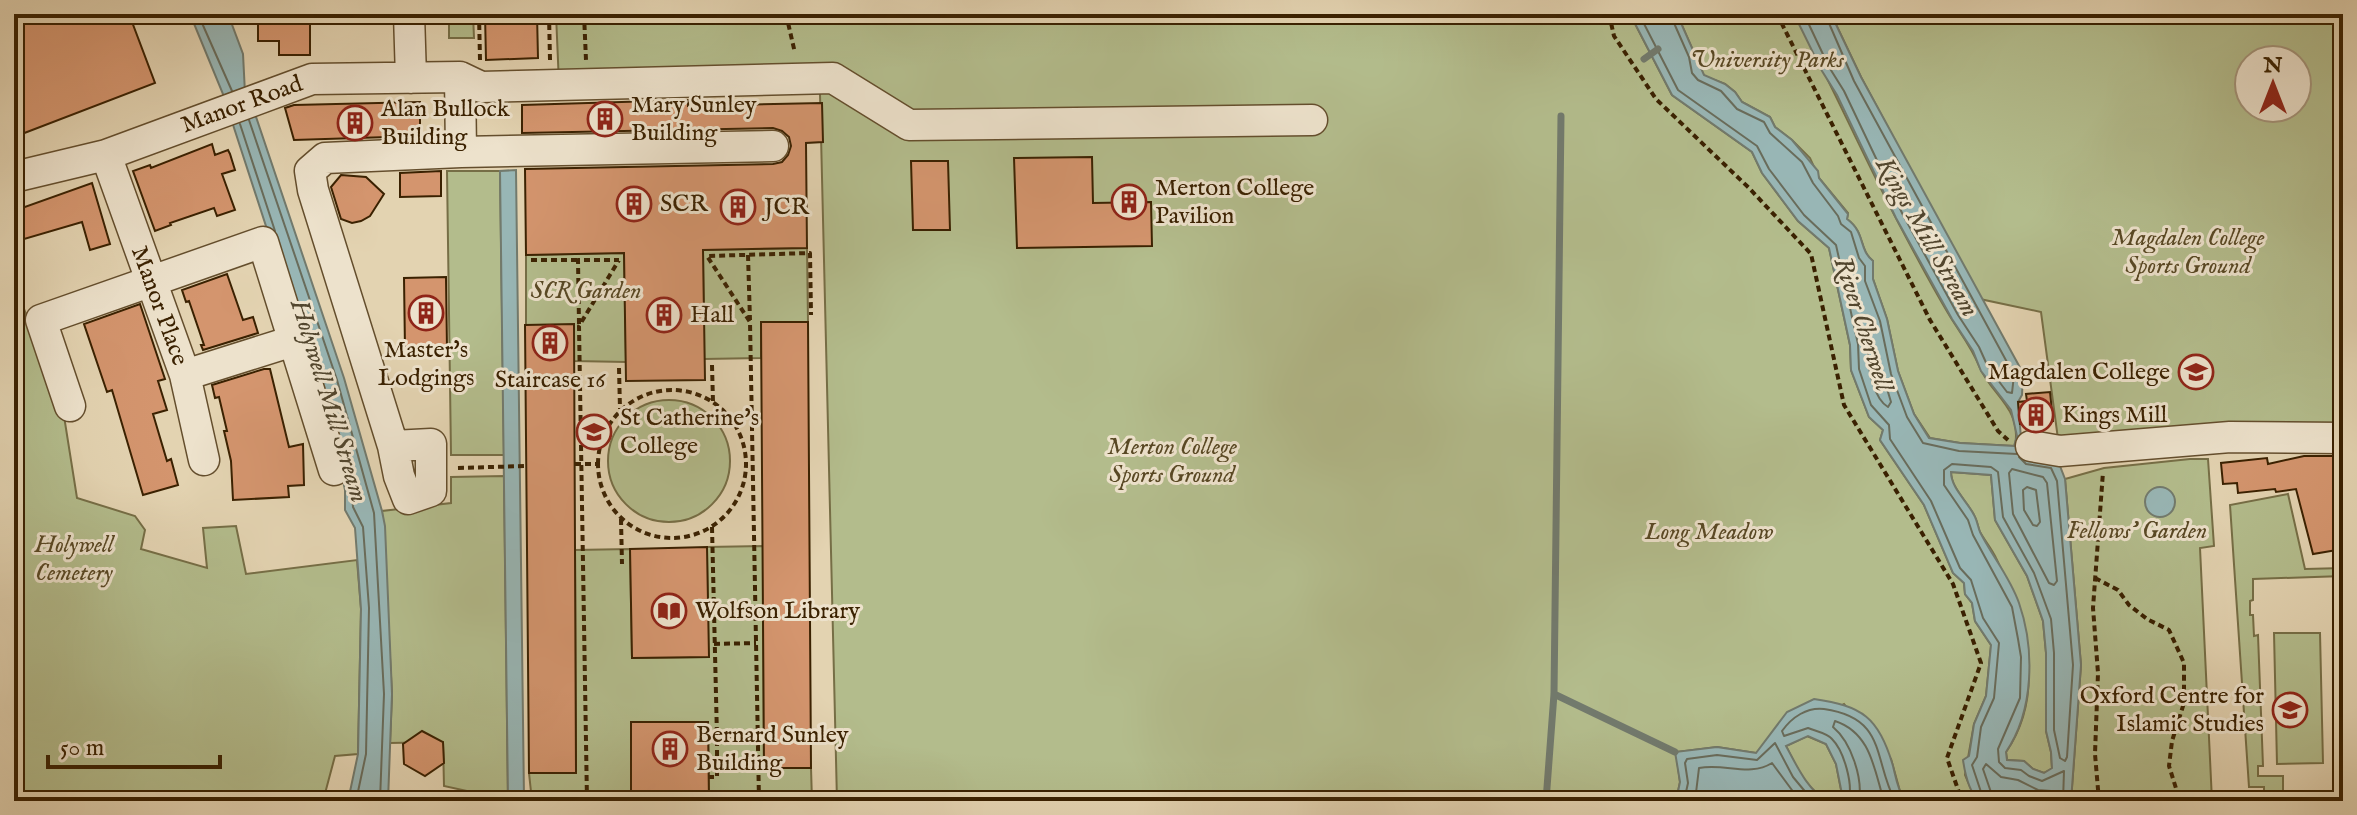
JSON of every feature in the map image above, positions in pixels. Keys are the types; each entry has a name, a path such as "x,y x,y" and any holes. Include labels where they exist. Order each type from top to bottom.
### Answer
{"street":[{"path":"409,14 411,78"},
{"name":"Manor Road","path":"14,177 106,155 312,79 411,78 570,84 833,78 909,125 1312,120"},
{"path":"461,152 470,82"},
{"path":"431,469 431,491 408,499 313,190 310,171 325,158 773,146"},
{"name":"Manor Place","path":"106,155 185,375 204,460"},
{"path":"70,406 41,320 263,242 334,470"},
{"path":"185,375 293,341"},
{"path":"2019,442 2060,451 2230,437 2343,438"}],"path":[{"path":"470,82 479,14"},
{"path":"549,14 570,84"},
{"path":"570,84 584,14"},
{"path":"786,14 801,79"},
{"path":"1609,14 1614,36 1656,99 1749,188 1811,254 1844,405 1953,584 1981,663 1947,758 1962,801"},
{"path":"1777,14 1930,320 1998,431 2019,442"},
{"path":"750,322 707,256 810,253 811,315"},
{"path":"748,255 759,801"},
{"path":"531,260 619,260 579,326"},
{"path":"578,260 578,464 587,801"},
{"path":"712,365 713,402"},
{"path":"619,368 620,410"},
{"path":"675,389 695,393 713,402 728,415 739,432 746,462 741,491 731,509 712,526 679,538 658,537 639,531 621,519 608,503 600,484 597,464 599,444 607,425 620,410 636,398 655,391 675,389"},
{"path":"2099,801 2095,754 2098,673 2093,608 2105,447"},
{"path":"746,462 753,461"},
{"path":"578,464 597,464"},
{"path":"431,469 523,466"},
{"path":"621,519 622,564"},
{"path":"708,777 717,777 712,526"},
{"path":"2095,578 2118,590 2129,605 2147,619 2169,630 2184,663 2184,703 2172,741 2169,766 2180,801"},
{"path":"714,644 756,643"},
{"path":"717,737 758,735"}],"green space":[{"path":"449,14 473,14 474,38 449,38"},
{"path":"556,14 1630,14 1672,95 1752,152 1762,173 1798,221 1829,248 1850,345 1851,370 1869,417 1883,430 1880,440 1924,505 1953,573 1964,583 1975,621 1991,645 1986,696 1974,724 1965,775 1979,801 1905,801 1891,759 1844,704 1756,753 1717,747 1676,752 1680,782 1676,801 837,801 820,94 832,78 559,84"},
{"name":"University Parks","path":"1677,14 1794,14 1924,270 1985,376 2010,412 2016,433 2015,446 1930,438 1914,414 1898,371 1887,319 1873,279 1873,261 1865,251 1857,230 1847,219 1848,213 1819,178 1810,158 1775,127 1770,117 1742,102 1725,84 1704,76"},
{"name":"Magdalen College Sports Ground","path":"1831,14 2343,14 2343,433 2058,439 2041,312 1980,299 1861,77"},
{"path":"447,171 500,171 504,455 451,455"},
{"path":"807,248 808,322 761,323 761,358 704,359 703,250"},
{"name":"SCR Garden","path":"624,253 626,362 574,361 573,325 526,325 526,255"},
{"name":"Holywell Cemetery","path":"14,282 64,416 77,498 135,516 145,530 141,549 207,568 203,528 236,526 246,574 357,560 361,609 358,754 335,756 323,801 14,801"},
{"path":"669,400 693,404 712,418 726,437 730,461 726,485 712,504 693,518 669,522 645,518 626,504 612,485 608,461 612,437 626,418 645,404"},
{"name":"Fellows' Garden","path":"2208,459 2214,546 2200,548 2212,801 2071,801 2081,665 2065,479 2104,468"},
{"path":"1951,472 1991,475 1995,520 2027,576 2043,621 2046,731 2052,769 2044,773 2024,761 2007,760 2006,752 2019,729 2026,705 2028,655 2007,581 1974,515 1954,484"},
{"path":"504,476 508,800 444,786 443,742 390,743 392,694 382,511 451,503 451,477"},
{"path":"2288,494 2305,569 2343,568 2343,576 2253,579 2250,615 2253,615 2254,636 2258,635 2263,766 2258,766 2258,776 2283,776 2283,794 2264,795 2264,787 2249,787 2230,505"},
{"path":"763,546 764,768 811,768 812,801 709,801 708,722 631,723 631,801 532,801 529,773 576,772 575,550 630,549 632,658 708,657 707,547"},
{"path":"2343,631 2343,761 2337,762 2334,632"},
{"path":"2274,633 2320,633 2323,763 2277,764"},
{"path":"1807,736 1826,744 1836,764 1842,795 1838,801 1820,796 1806,782 1786,746"}],"water":[{"name":"Holywell Mill Stream","path":"190,14 228,14 243,54 245,93 248,93 344,378 382,511 392,694 388,801 348,801 358,754 361,609 355,528 345,510 345,490 333,432 223,94"},
{"path":"1630,14 1677,14 1704,75 1725,84 1742,102 1770,117 1775,127 1792,140 1818,171 1819,178 1848,214 1847,219 1857,230 1865,251 1873,261 1873,279 1887,319 1898,371 1914,414 1929,438 2014,446 2017,436 2011,410 1981,371 1973,351 1896,218 1794,14 1831,14 1861,77 2023,373 2022,395 2018,402 2021,438 2058,461 2065,479 2081,665 2071,801 1979,801 1973,793 1963,760 1969,756 1974,724 1986,696 1991,645 1975,621 1964,583 1953,573 1924,505 1880,440 1883,430 1869,417 1851,370 1850,345 1829,248 1798,221 1762,173 1752,152 1672,95","holes":["1951,472 1991,475 1995,520 2027,576 2043,621 2046,731 2052,768 2044,773 2024,761 2007,760 2006,752 2015,736 2027,699 2028,640 2011,584 1980,532 1974,515 1956,489"]},
{"path":"516,170 524,799 508,800 500,171"},
{"path":"2160,487 2171,491 2175,502 2171,513 2160,517 2149,513 2145,502 2149,491"},
{"path":"1814,699 1856,710 1875,725 1888,749 1905,801 1838,801 1842,794 1836,764 1826,744 1808,736 1786,746 1808,784 1827,801 1764,801 1735,796 1729,801 1676,801 1680,782 1675,752 1717,747 1756,753 1787,712"}],"building":[{"path":"14,14 129,14 155,83 14,137"},
{"path":"258,14 310,14 310,55 279,55 279,41 258,41"},
{"path":"485,14 537,14 538,58 486,60"},
{"path":"688,100 688,106 822,103 823,142 806,143 807,248 703,250 705,380 626,381 624,253 526,255 525,169 773,164 782,162 788,155 791,146 789,137 773,128 522,133 522,105"},
{"name":"Alan Bullock Building","path":"420,102 420,136 294,140 285,108 294,105"},
{"path":"212,144 215,155 228,150 230,154 235,170 222,174 235,210 217,216 214,208 155,231 133,171 150,165 151,168"},
{"name":"Merton College Pavilion","path":"1092,157 1093,203 1151,202 1152,246 1017,248 1014,158"},
{"path":"911,161 948,161 950,230 913,230"},
{"path":"441,171 441,196 400,197 400,173"},
{"path":"341,175 366,177 384,194 370,216 352,223 341,219 331,187"},
{"path":"92,183 110,244 90,250 82,222 14,242 14,212"},
{"path":"227,274 243,320 253,317 258,333 203,350 189,301 186,302 182,290"},
{"name":"Master's Lodgings","path":"446,277 447,349 405,349 404,278"},
{"path":"140,304 165,379 158,381 167,410 153,414 167,461 171,459 178,485 143,495 112,390 107,392 84,324"},
{"path":"761,322 808,322 811,768 764,768"},
{"path":"574,324 576,773 529,773 525,325"},
{"path":"270,369 289,447 303,444 304,485 288,486 289,497 233,500 231,461 224,431 227,431 219,397 215,398 212,385"},
{"name":"Kings Mill","path":"2050,392 2053,421 2020,424 2018,402 2027,401 2026,394"},
{"path":"2304,456 2343,456 2343,549 2313,554 2296,489 2238,493 2237,483 2223,484 2221,463 2267,458 2268,464"},
{"name":"Wolfson Library","path":"707,547 709,657 632,658 630,549"},
{"name":"Bernard Sunley Building","path":"631,722 708,722 709,801 631,801"},
{"path":"422,731 443,742 444,763 425,776 404,764 403,744"}],"waterway":[{"path":"1644,59 1658,49"},
{"path":"1546,801 1554,694 1561,116"},
{"path":"1554,694 1675,752"}],"place":[{"name":"Mary Sunley Building","path":"605,119"},
{"name":"Alan Bullock Building","path":"355,123"},
{"name":"Merton College Pavilion","path":"1129,202"},
{"name":"SCR","path":"634,204"},
{"name":"JCR","path":"738,207"},
{"name":"Master's Lodgings","path":"426,313"},
{"name":"Hall","path":"664,315"},
{"name":"Staircase 16","path":"550,343"},
{"name":"Magdalen College","path":"2196,372"},
{"name":"Kings Mill","path":"2036,415"},
{"name":"St Catherine's College","path":"594,432"},
{"name":"Wolfson Library","path":"669,611"},
{"name":"Oxford Centre for Islamic Studies","path":"2290,710"},
{"name":"Bernard Sunley Building","path":"670,749"}],"water label":[{"name":"Kings Mill Stream","path":"1927,237"},
{"name":"River Cherwell","path":"1863,324"}],"park label":[{"name":"Merton College Sports Ground","path":"1172,461"},
{"name":"Long Meadow","path":"1709,532"}]}
